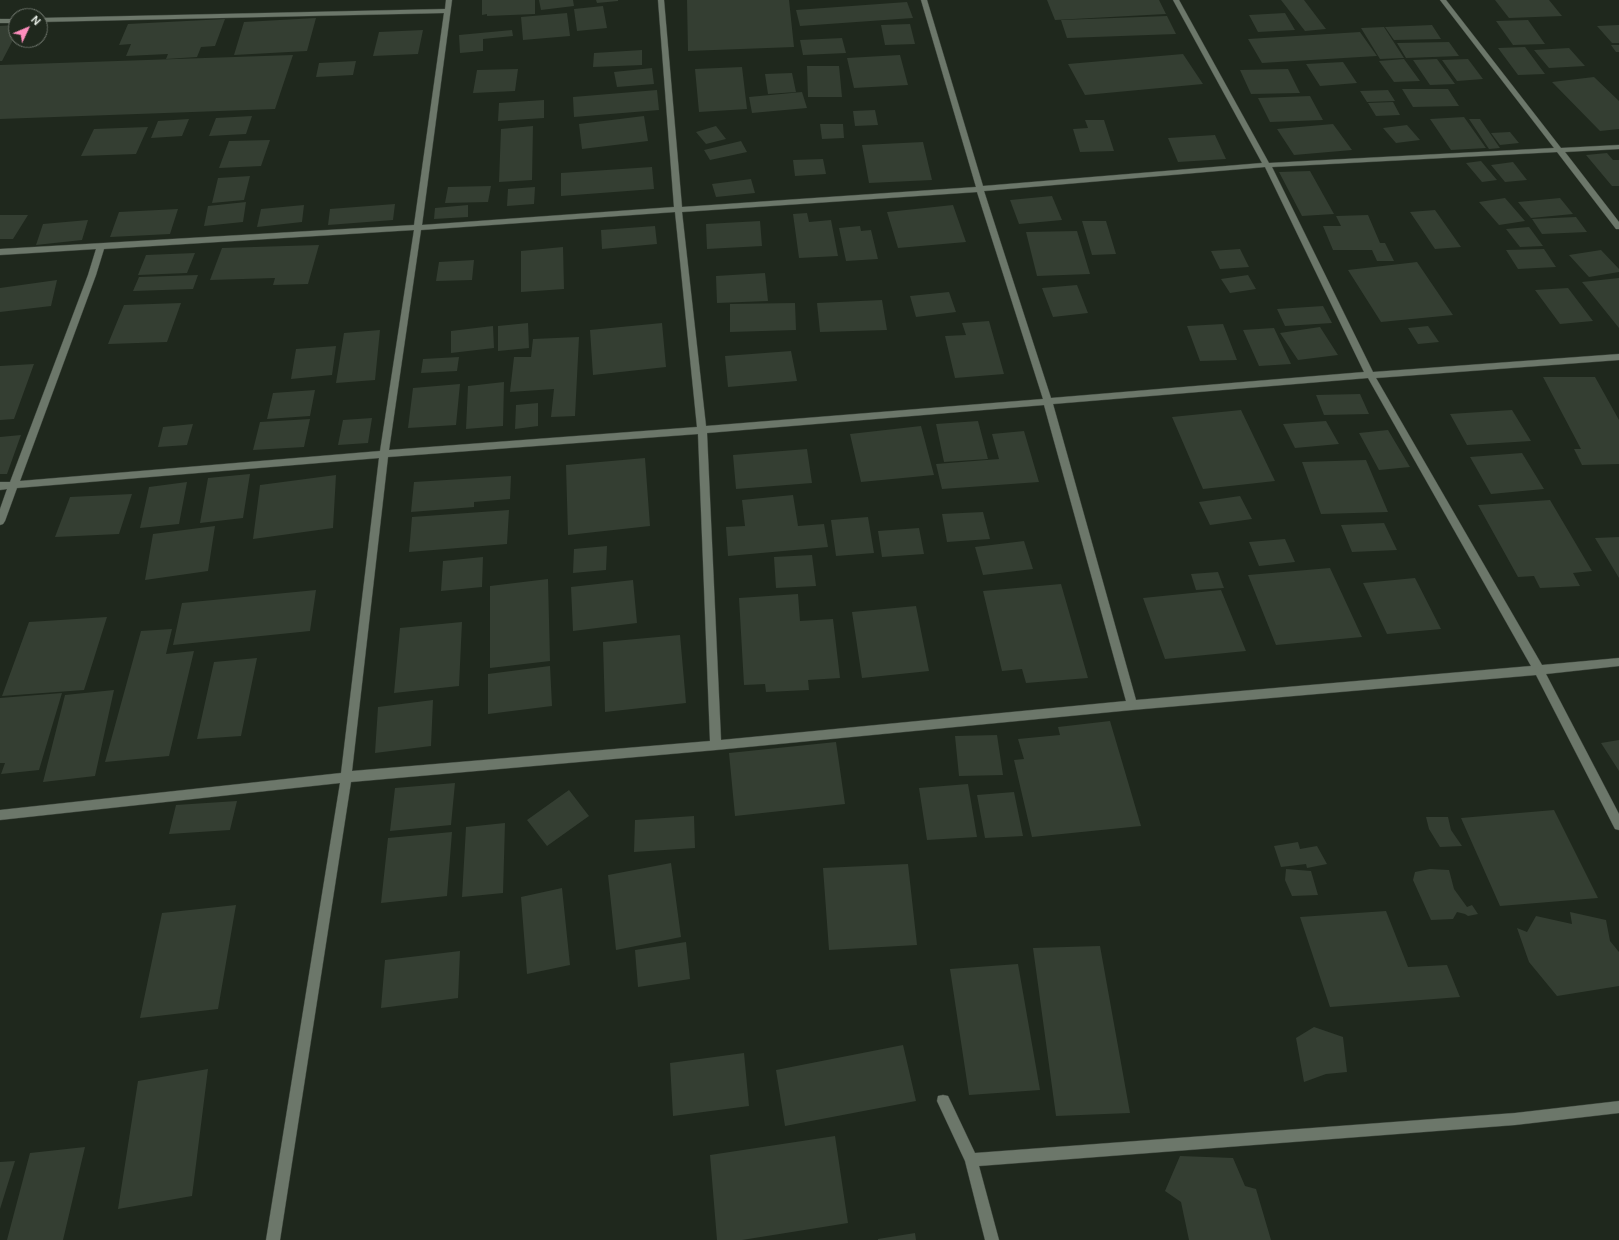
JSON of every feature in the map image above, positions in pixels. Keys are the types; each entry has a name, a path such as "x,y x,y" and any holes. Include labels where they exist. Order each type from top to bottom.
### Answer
{"street":[{"path":"273,1240 346,777 384,454 418,227 449,0"},
{"path":"661,0 678,209 702,430 716,745"},
{"path":"924,0 980,189 1048,402 1132,705"},
{"path":"1176,0 1267,165 1370,375 1539,670 1619,824"},
{"path":"1443,0 1619,227"},
{"path":"48,20 447,11"},
{"path":"0,252 418,227 980,189 1267,165 1619,147"},
{"path":"0,521 92,276 101,246"},
{"path":"0,486 1370,375 1619,357"},
{"path":"0,815 346,777 716,745 1132,705 1619,662"},
{"path":"944,1101 971,1160 992,1240"},
{"path":"971,1160 1515,1119 1619,1107"}],"building":[{"path":"482,0 535,0 535,14 482,15"},
{"path":"539,0 573,0 574,6 541,10"},
{"path":"596,0 618,0 618,1 597,3"},
{"path":"687,0 789,0 794,47 688,51"},
{"path":"1047,0 1159,0 1166,14 1055,20"},
{"path":"1281,0 1304,0 1326,29 1305,31"},
{"path":"1495,0 1549,0 1562,16 1509,18"},
{"path":"907,2 913,18 800,26 796,10"},
{"path":"603,6 607,28 577,31 574,9"},
{"path":"567,13 570,36 523,40 521,17"},
{"path":"1285,13 1295,30 1258,32 1249,15"},
{"path":"1167,16 1176,34 1067,38 1061,20"},
{"path":"316,18 307,51 234,55 244,22"},
{"path":"225,19 215,46 201,47 197,57 166,59 168,54 126,56 131,44 119,45 128,24"},
{"path":"1528,20 1545,44 1513,45 1496,21"},
{"path":"910,24 915,44 885,45 881,25"},
{"path":"1432,25 1441,39 1394,40 1385,27"},
{"path":"1619,25 1619,43 1612,43 1597,26"},
{"path":"0,26 8,26 9,48 2,61 0,61"},
{"path":"1384,27 1404,58 1380,59 1361,28"},
{"path":"423,30 418,54 373,56 379,32"},
{"path":"512,30 513,36 483,39 483,51 460,53 459,35"},
{"path":"1360,32 1377,56 1262,63 1248,39"},
{"path":"842,38 846,53 803,55 800,40"},
{"path":"1449,42 1459,56 1406,58 1397,43"},
{"path":"1611,45 1619,45 1619,52 1616,52"},
{"path":"1525,47 1545,74 1518,75 1498,48"},
{"path":"1569,48 1585,66 1549,68 1534,50"},
{"path":"642,50 642,65 593,67 594,53"},
{"path":"1183,54 1203,84 1085,95 1068,64"},
{"path":"293,55 275,109 0,119 0,65"},
{"path":"900,55 908,85 854,88 847,58"},
{"path":"1404,59 1420,81 1394,82 1379,61"},
{"path":"1437,59 1455,84 1430,85 1413,60"},
{"path":"1468,59 1483,79 1457,81 1442,60"},
{"path":"356,61 353,75 316,77 319,63"},
{"path":"1343,62 1357,83 1320,86 1306,64"},
{"path":"807,66 839,66 842,97 808,97"},
{"path":"742,67 747,109 699,112 695,69"},
{"path":"652,68 654,84 617,87 614,72"},
{"path":"518,69 515,91 473,93 477,70"},
{"path":"1288,69 1300,93 1251,94 1240,70"},
{"path":"792,73 796,92 768,94 765,74"},
{"path":"1594,77 1619,101 1619,129 1600,131 1552,82"},
{"path":"1402,89 1448,89 1459,106 1413,107"},
{"path":"657,90 659,110 574,117 573,97"},
{"path":"1388,90 1395,101 1367,102 1360,91"},
{"path":"802,92 807,108 752,113 749,97"},
{"path":"1310,96 1323,120 1270,122 1258,98"},
{"path":"544,100 544,118 498,121 499,103"},
{"path":"1393,102 1400,115 1376,116 1368,103"},
{"path":"875,110 878,125 855,126 853,111"},
{"path":"252,116 246,134 209,136 216,118"},
{"path":"644,116 648,141 582,149 579,124"},
{"path":"1464,117 1486,148 1451,150 1430,119"},
{"path":"189,119 182,136 151,138 158,121"},
{"path":"1469,119 1480,119 1500,148 1489,149"},
{"path":"1085,120 1104,120 1114,151 1080,152 1073,129 1088,128"},
{"path":"820,124 843,124 844,138 822,139"},
{"path":"1333,124 1352,150 1294,155 1277,129"},
{"path":"1407,125 1420,140 1396,143 1383,128"},
{"path":"533,126 532,180 499,182 501,129"},
{"path":"716,126 726,139 706,144 696,132"},
{"path":"148,127 136,154 81,156 94,129"},
{"path":"1510,132 1519,143 1500,145 1491,133"},
{"path":"1215,135 1226,159 1178,162 1168,138"},
{"path":"270,140 261,166 219,168 229,141"},
{"path":"741,141 747,152 710,160 704,150"},
{"path":"923,142 932,180 869,183 862,145"},
{"path":"1607,153 1613,160 1619,160 1619,186 1612,186 1586,155"},
{"path":"823,159 826,174 795,176 793,160"},
{"path":"1481,161 1497,180 1482,182 1466,163"},
{"path":"1513,162 1527,180 1505,182 1491,165"},
{"path":"652,167 654,189 561,196 561,173"},
{"path":"1310,171 1334,214 1302,216 1279,172"},
{"path":"250,176 244,200 212,203 218,178"},
{"path":"751,179 755,193 716,197 712,184"},
{"path":"491,186 488,202 445,203 448,187"},
{"path":"535,187 534,204 507,206 508,189"},
{"path":"1052,196 1062,220 1019,224 1010,200"},
{"path":"1505,198 1525,221 1499,225 1479,202"},
{"path":"1560,198 1573,214 1531,218 1518,202"},
{"path":"246,202 243,222 204,226 208,206"},
{"path":"395,204 393,220 328,225 330,209"},
{"path":"304,205 302,222 257,227 261,209"},
{"path":"468,205 468,217 434,219 435,208"},
{"path":"953,205 966,242 898,248 887,212"},
{"path":"178,209 170,234 110,237 119,212"},
{"path":"1435,210 1461,247 1435,249 1410,212"},
{"path":"807,213 809,222 831,220 838,256 799,258 793,214"},
{"path":"0,215 28,215 13,239 0,239"},
{"path":"1368,215 1380,243 1385,243 1394,261 1377,261 1372,250 1333,250 1323,226 1341,226 1336,216"},
{"path":"1576,217 1587,232 1542,234 1532,219"},
{"path":"88,220 82,240 36,245 43,224"},
{"path":"760,221 762,246 707,249 706,224"},
{"path":"1082,221 1106,221 1116,254 1092,255"},
{"path":"655,226 657,244 602,249 601,230"},
{"path":"860,226 861,231 871,230 878,259 846,261 839,228"},
{"path":"1529,227 1543,246 1520,247 1506,229"},
{"path":"1077,231 1090,274 1037,276 1026,232"},
{"path":"319,245 308,284 273,285 275,278 210,280 222,248"},
{"path":"563,247 564,289 521,292 521,251"},
{"path":"1240,249 1249,267 1220,269 1211,251"},
{"path":"1544,249 1556,267 1518,269 1506,250"},
{"path":"1601,250 1619,269 1619,272 1589,277 1569,255"},
{"path":"195,253 187,273 138,275 146,255"},
{"path":"474,260 472,280 436,281 439,262"},
{"path":"1417,262 1453,315 1381,322 1348,270"},
{"path":"765,273 768,301 717,303 716,276"},
{"path":"198,275 193,289 133,291 139,277"},
{"path":"1248,275 1256,289 1230,293 1221,279"},
{"path":"1619,278 1619,328 1582,282"},
{"path":"57,280 51,306 0,312 0,288"},
{"path":"1077,285 1088,313 1053,317 1042,288"},
{"path":"1568,288 1593,321 1560,324 1535,290"},
{"path":"949,292 956,312 916,317 910,296"},
{"path":"882,300 887,330 820,332 817,303"},
{"path":"181,303 167,342 108,344 124,305"},
{"path":"795,303 796,330 730,332 730,304"},
{"path":"1323,306 1332,323 1285,326 1277,309"},
{"path":"989,321 1004,374 955,378 945,336 966,335 962,323"},
{"path":"528,323 529,348 498,351 498,326"},
{"path":"662,323 666,367 593,375 590,330"},
{"path":"1223,324 1237,360 1200,361 1187,326"},
{"path":"493,326 494,348 451,353 451,331"},
{"path":"1428,326 1439,342 1418,344 1408,328"},
{"path":"1320,327 1338,355 1298,360 1280,333"},
{"path":"1274,328 1291,364 1259,366 1243,330"},
{"path":"380,330 375,380 336,383 344,333"},
{"path":"579,337 575,416 551,417 554,389 510,392 514,357 531,357 533,339"},
{"path":"336,346 332,375 291,379 296,349"},
{"path":"791,351 797,381 728,387 725,356"},
{"path":"459,357 457,371 421,373 423,359"},
{"path":"34,364 14,419 0,420 0,366"},
{"path":"1543,377 1595,377 1619,420 1619,464 1582,465 1574,449 1581,449"},
{"path":"504,382 503,426 466,429 468,386"},
{"path":"460,384 456,425 408,428 413,388"},
{"path":"315,390 310,416 267,419 273,393"},
{"path":"1360,394 1369,414 1324,415 1316,395"},
{"path":"538,403 538,426 515,429 516,405"},
{"path":"1241,410 1275,481 1203,489 1172,417"},
{"path":"1512,410 1531,441 1467,445 1450,414"},
{"path":"372,418 368,443 338,445 343,420"},
{"path":"310,419 304,447 253,450 260,422"},
{"path":"978,421 988,459 944,462 936,424"},
{"path":"1326,421 1339,444 1295,448 1283,424"},
{"path":"193,424 187,445 158,447 163,427"},
{"path":"921,426 934,475 861,482 850,434"},
{"path":"1388,430 1410,467 1379,470 1359,433"},
{"path":"1024,431 1039,482 942,489 936,464 999,459 992,434"},
{"path":"21,435 7,474 0,474 0,437"},
{"path":"807,449 812,483 736,489 733,455"},
{"path":"1522,453 1544,489 1491,494 1470,457"},
{"path":"645,458 650,526 568,535 566,465"},
{"path":"1366,460 1388,512 1321,514 1302,462"},
{"path":"250,474 243,518 200,523 208,478"},
{"path":"336,475 333,528 253,539 260,485"},
{"path":"511,476 510,499 474,502 474,507 411,512 414,482"},
{"path":"187,482 179,524 140,528 149,487"},
{"path":"132,494 119,534 55,537 70,497"},
{"path":"793,495 798,526 824,524 828,547 728,556 726,527 745,526 742,500"},
{"path":"1240,496 1252,519 1210,525 1199,502"},
{"path":"1550,500 1592,571 1573,573 1580,586 1540,588 1534,576 1518,577 1478,505"},
{"path":"509,510 507,544 409,552 412,517"},
{"path":"983,512 990,539 947,542 942,514"},
{"path":"868,517 874,553 836,556 831,520"},
{"path":"1384,523 1397,550 1352,552 1341,525"},
{"path":"215,526 208,571 145,580 153,534"},
{"path":"919,528 924,554 882,557 878,531"},
{"path":"1619,537 1619,578 1595,538"},
{"path":"1285,539 1295,562 1259,566 1249,542"},
{"path":"1024,541 1033,569 983,575 975,547"},
{"path":"607,546 606,570 573,573 574,549"},
{"path":"812,555 816,586 776,588 774,557"},
{"path":"483,557 482,587 441,591 443,561"},
{"path":"1330,568 1362,637 1276,645 1248,575"},
{"path":"1218,572 1224,588 1196,590 1191,574"},
{"path":"1415,578 1441,629 1387,634 1363,583"},
{"path":"548,579 550,661 490,668 490,586"},
{"path":"633,580 637,623 573,631 571,587"},
{"path":"1061,584 1088,678 1026,683 1022,669 1002,671 983,591"},
{"path":"316,590 310,631 173,645 182,603"},
{"path":"1221,590 1246,651 1165,659 1143,598"},
{"path":"798,594 800,621 833,619 840,678 808,680 809,690 766,692 765,684 744,685 739,598"},
{"path":"916,606 929,671 862,678 852,612"},
{"path":"107,617 84,690 2,696 29,622"},
{"path":"462,622 459,686 394,693 400,628"},
{"path":"172,629 166,654 194,651 169,756 105,762 141,631"},
{"path":"680,635 686,703 605,712 603,642"},
{"path":"257,658 241,736 197,739 214,662"},
{"path":"550,666 552,706 488,714 488,674"},
{"path":"114,690 95,776 43,782 65,695"},
{"path":"62,693 39,770 1,774 5,763 0,763 0,698"},
{"path":"433,700 431,746 375,753 378,707"},
{"path":"1110,721 1141,826 1032,837 1014,760 1024,759 1018,739 1060,735 1058,727"},
{"path":"997,735 1003,775 959,776 955,736"},
{"path":"1619,740 1619,771 1601,743"},
{"path":"836,742 845,804 735,816 729,753"},
{"path":"455,783 451,825 390,831 395,788"},
{"path":"968,784 977,837 927,840 919,788"},
{"path":"569,790 589,816 547,846 527,820"},
{"path":"1014,792 1023,836 985,838 977,795"},
{"path":"237,801 230,830 169,834 176,805"},
{"path":"1554,810 1598,898 1500,906 1461,818"},
{"path":"694,816 695,848 634,852 635,820"},
{"path":"1426,817 1448,817 1451,830 1462,846 1440,847 1429,829"},
{"path":"505,823 503,893 462,897 466,827"},
{"path":"452,832 447,896 381,903 388,838"},
{"path":"1298,842 1300,849 1317,846 1327,864 1307,868 1306,864 1281,867 1274,846"},
{"path":"671,863 681,937 616,950 608,875"},
{"path":"908,864 917,945 829,950 823,868"},
{"path":"1286,869 1311,871 1318,895 1292,896 1285,880"},
{"path":"1430,869 1449,870 1454,889 1467,907 1472,905 1478,914 1468,916 1457,912 1453,919 1431,920 1413,880 1415,872"},
{"path":"562,888 570,965 527,974 521,897"},
{"path":"236,905 218,1009 140,1018 162,913"},
{"path":"1386,911 1408,967 1447,965 1460,997 1330,1007 1300,917"},
{"path":"1570,912 1606,920 1610,941 1619,952 1619,986 1557,996 1529,962 1517,928 1527,932 1536,916 1572,924"},
{"path":"686,942 690,979 638,987 635,950"},
{"path":"1100,946 1130,1113 1056,1116 1033,948"},
{"path":"460,951 458,998 381,1008 385,960"},
{"path":"1018,964 1040,1090 969,1095 950,969"},
{"path":"1314,1027 1343,1037 1347,1072 1326,1074 1304,1082 1296,1038"},
{"path":"903,1045 916,1101 785,1126 776,1070"},
{"path":"744,1053 749,1106 673,1116 670,1063"},
{"path":"208,1069 192,1196 118,1209 138,1081"},
{"path":"835,1136 848,1223 742,1240 717,1240 710,1155"},
{"path":"85,1147 63,1240 7,1240 30,1153"},
{"path":"1180,1156 1233,1158 1245,1186 1256,1189 1271,1240 1189,1240 1181,1202 1165,1191"},
{"path":"15,1161 0,1209 0,1162"},
{"path":"915,1233 916,1240 878,1240 878,1239"}]}
